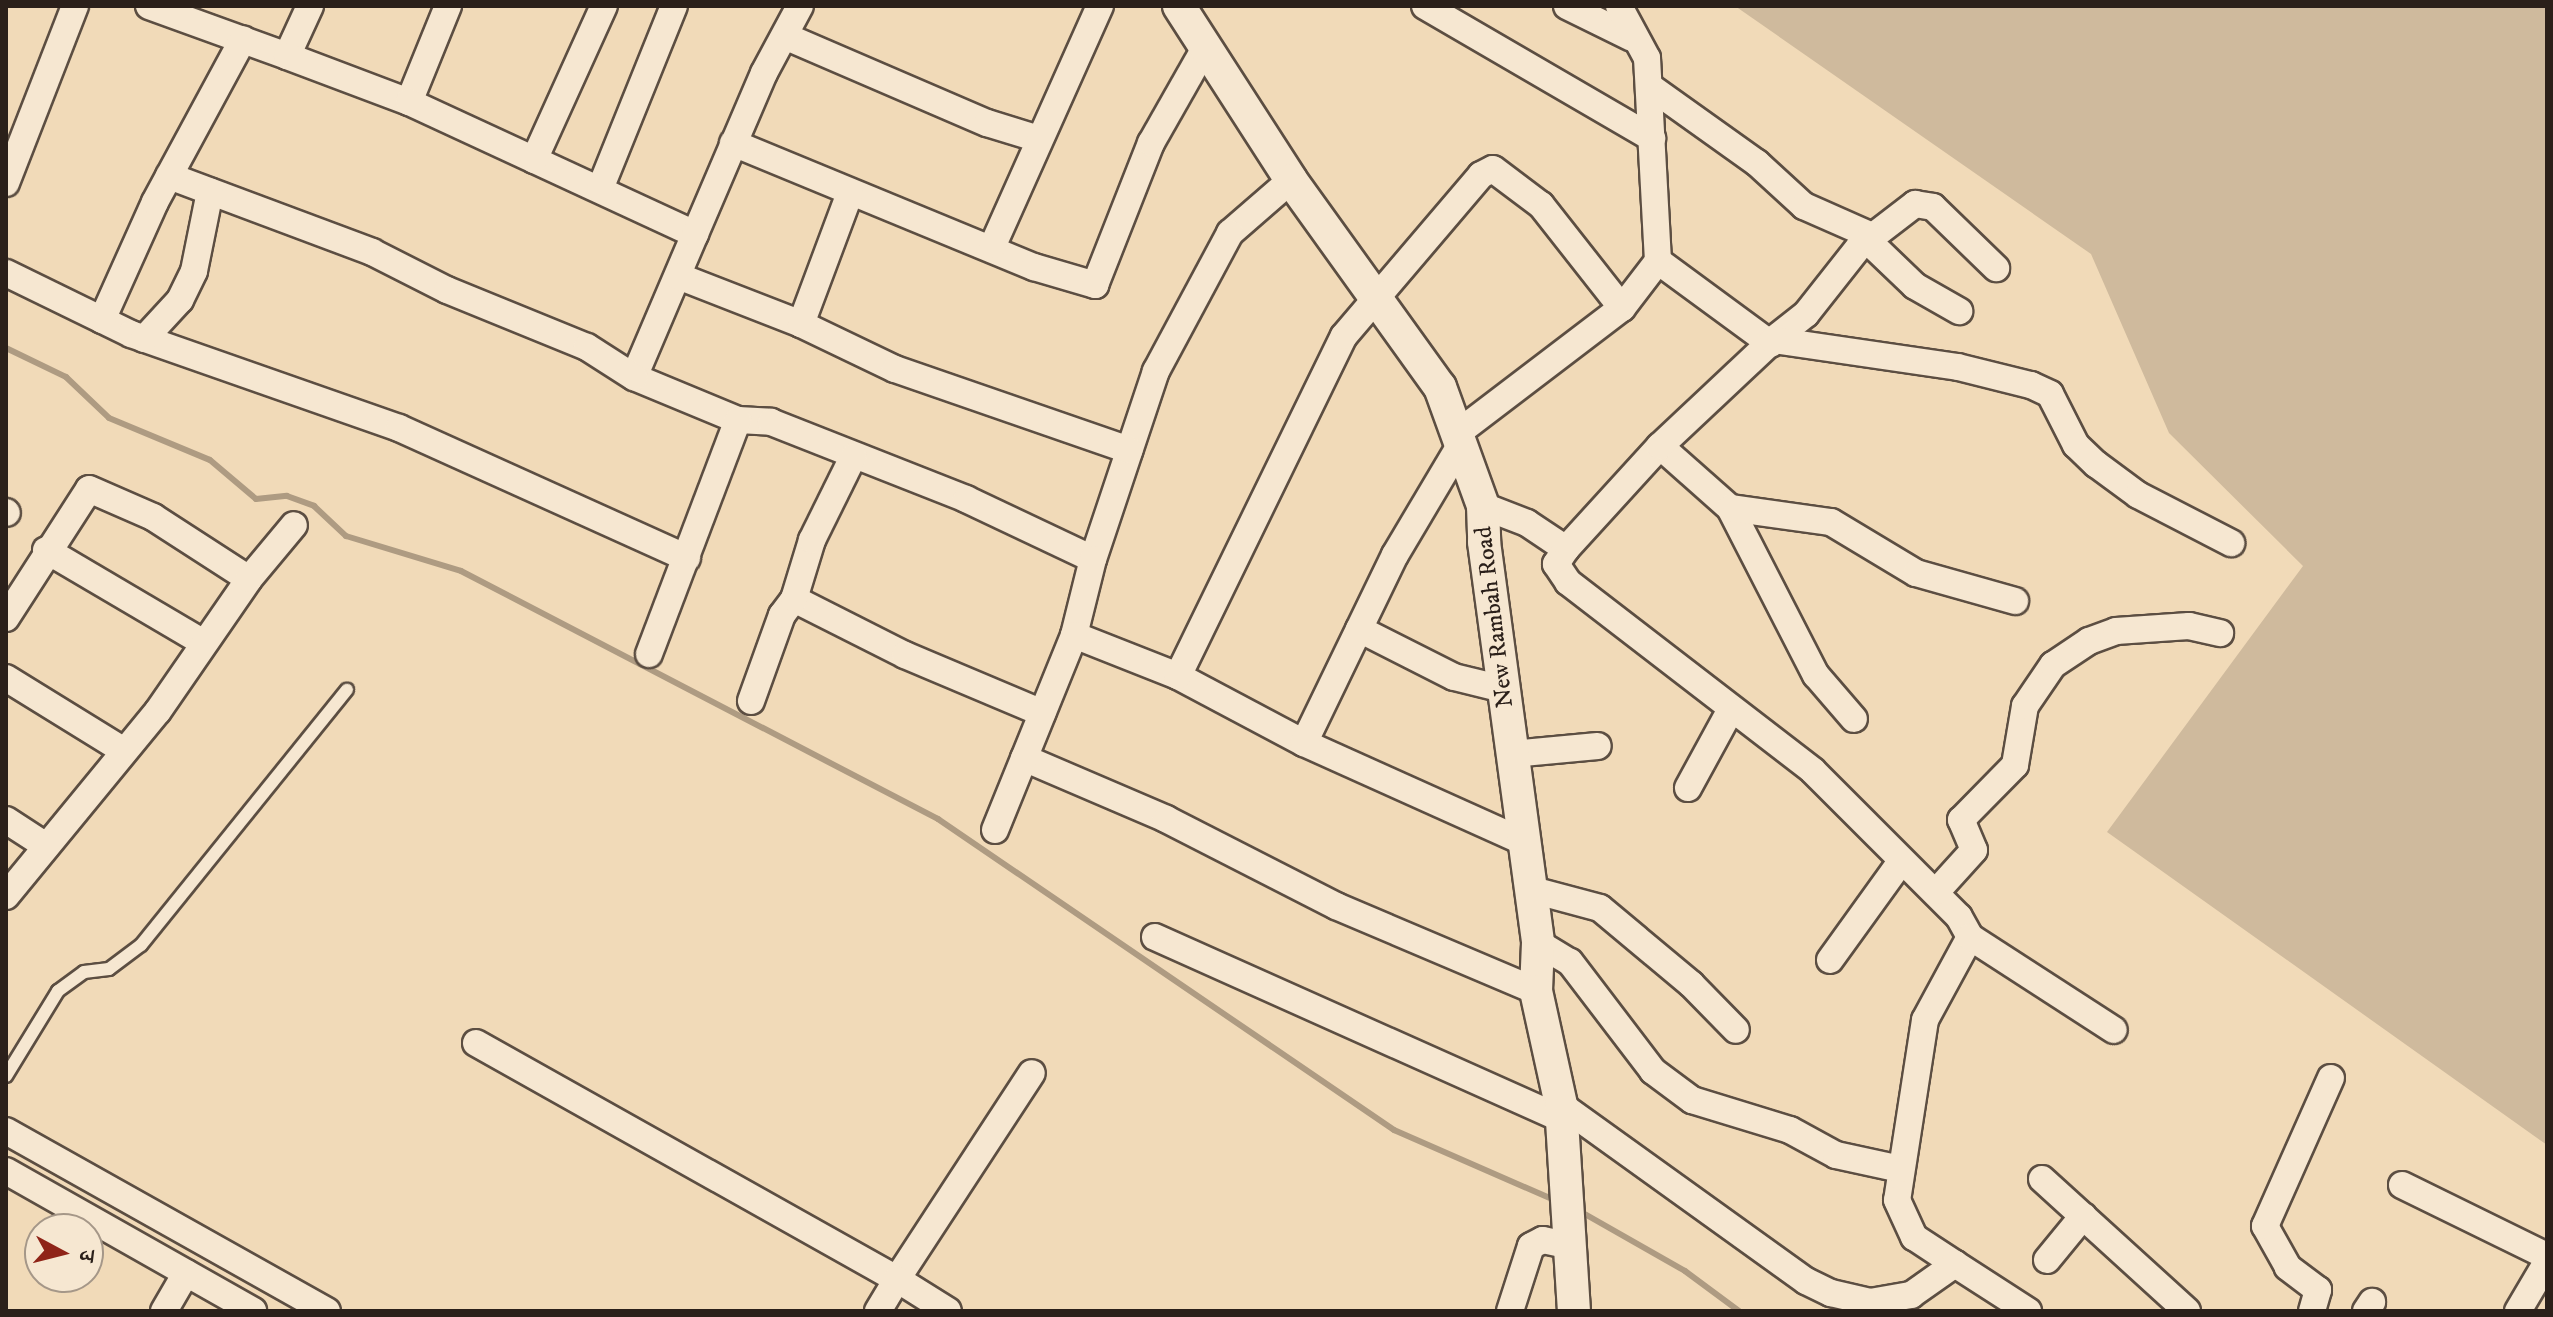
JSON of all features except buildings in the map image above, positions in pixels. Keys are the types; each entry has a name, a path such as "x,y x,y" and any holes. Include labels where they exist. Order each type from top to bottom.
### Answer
{"street":[{"path":"6,183 75,6"},
{"path":"149,6 409,102 695,234"},
{"path":"287,56 310,6"},
{"path":"409,102 448,6"},
{"path":"534,160 604,6"},
{"path":"600,189 674,6"},
{"path":"634,377 764,73 787,37 800,6"},
{"path":"993,245 1100,6"},
{"name":"New Rambah Road","path":"1179,6 1291,180 1440,387 1483,506 1503,689 1538,943 1536,991 1561,1123 1574,1311"},
{"path":"1425,6 1652,138"},
{"path":"1567,6 1632,38"},
{"path":"1304,743 1419,511 1460,437 1622,308 1658,261 1647,58 1632,38 1619,6"},
{"path":"787,37 987,123 1039,139"},
{"path":"102,320 169,176 243,39"},
{"path":"733,143 850,193 993,245 1034,267 1095,285 1151,143 1206,46"},
{"path":"1649,86 1757,163 1804,206 1869,238 1915,286 1959,311"},
{"path":"1178,676 1282,455 1344,336 1374,295 1481,175 1493,169 1541,205 1622,308"},
{"path":"169,176 372,252 447,290 587,347 634,377 738,420 771,422 853,457 966,499 1093,559"},
{"path":"995,830 1074,635 1093,559 1156,371 1230,233 1291,180"},
{"path":"144,339 180,300 194,271 210,192"},
{"path":"801,324 850,193"},
{"path":"1996,268 1927,203 1894,216 1869,238 1806,314 1660,446 1566,549 1556,564 1568,582 1860,813 1900,863 1937,891 1970,937 2114,1030"},
{"path":"1658,261 1772,342 1958,367 2031,385 2050,394 2076,445 2096,464 2138,495 2231,543"},
{"path":"6,273 144,339 399,428 687,558"},
{"path":"678,276 801,324 895,369 1129,450"},
{"path":"649,654 738,420"},
{"path":"1660,446 1730,508 1816,675 1854,719"},
{"path":"751,701 782,615 794,599 812,540 853,457"},
{"path":"6,618 83,492 95,489 216,553 249,579"},
{"path":"1483,506 1527,523 1566,549"},
{"path":"1730,508 1831,522 1916,573 2015,601"},
{"path":"6,896 124,751 249,579 294,525"},
{"path":"46,550 204,643"},
{"path":"794,599 905,655 1042,713"},
{"path":"1937,891 1974,850 1961,820 2015,765 2025,706 2053,665 2089,641 2116,631 2176,626 2220,633"},
{"path":"1359,629 1454,677 1503,689"},
{"path":"1074,635 1178,676 1304,743 1524,842"},
{"path":"6,678 124,751"},
{"path":"1688,788 1731,709"},
{"path":"1512,754 1598,746"},
{"path":"1024,758 1166,819 1336,906 1536,991"},
{"path":"6,820 46,846"},
{"path":"1830,960 1900,863"},
{"path":"1529,889 1600,908 1691,984 1736,1030"},
{"path":"1155,937 1561,1123 1806,1281 1831,1293 1870,1302 1911,1295 1955,1264"},
{"path":"1970,937 1925,1020 1897,1200 1914,1237 2028,1311"},
{"path":"1538,943 1570,962 1653,1071 1692,1100 1790,1130 1836,1155 1900,1169"},
{"path":"476,1043 897,1279 948,1311"},
{"path":"878,1311 1032,1073"},
{"path":"2312,1311 2318,1290 2288,1267 2265,1226 2331,1078"},
{"path":"6,1131 327,1311"},
{"path":"6,1171 253,1311"},
{"path":"2042,1179 2187,1311"},
{"path":"2402,1185 2547,1259 2518,1311"},
{"path":"2047,1260 2083,1216"},
{"path":"1510,1311 1531,1246 1543,1240 1567,1242"},
{"path":"164,1311 186,1273"}],"lane":[{"path":"6,1076 58,991 84,972 109,969 141,945 347,690"}],"shaded area":[{"path":"1735,6 2547,6 2547,1145 2107,832 2303,566 2169,433 2091,254"}],"waterway":[{"path":"6,348 66,377 109,418 210,460 256,499 287,496 314,506 346,536 461,571 938,819 1394,1130 1559,1202"},
{"path":"1576,1209 1685,1271 1739,1311"}]}
